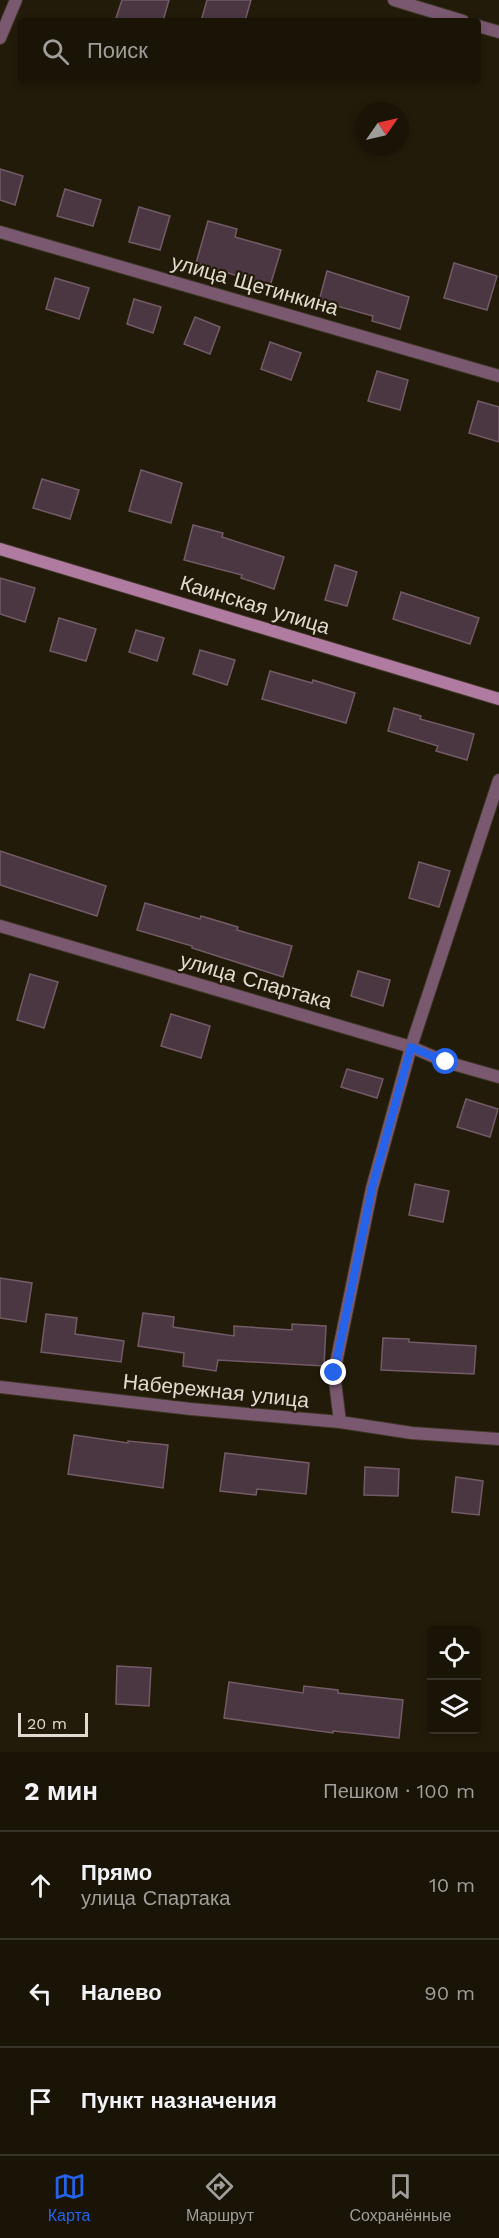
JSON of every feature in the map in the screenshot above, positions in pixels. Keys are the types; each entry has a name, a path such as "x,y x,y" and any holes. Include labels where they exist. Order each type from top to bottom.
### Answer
{"main road":[{"name":"Каинская улица","path":"0,549 499,699"}],"street":[{"path":"0,38 16,0"},
{"path":"394,0 453,18"},
{"path":"481,27 499,32"},
{"name":"улица Щетинкина","path":"0,232 499,376"},
{"path":"340,1422 334,1373 372,1188 411,1047 499,780"},
{"name":"улица Спартака","path":"0,926 411,1047 446,1062 499,1077"},
{"name":"Набережная улица","path":"0,1387 191,1409 340,1422 412,1433 499,1439"}],"building":[{"path":"122,0 169,0 164,18 116,18"},
{"path":"207,0 251,0 246,18 202,18"},
{"path":"0,169 23,176 15,205 0,200"},
{"path":"65,189 101,200 93,226 57,216"},
{"path":"139,207 170,216 160,250 129,242"},
{"path":"208,221 237,229 235,237 281,250 270,286 196,263"},
{"path":"454,263 497,276 487,310 444,298"},
{"path":"327,271 409,297 400,329 372,321 373,316 319,301"},
{"path":"55,278 89,288 79,319 46,309"},
{"path":"134,299 161,307 153,333 127,324"},
{"path":"195,317 220,327 210,354 184,344"},
{"path":"270,342 301,353 291,380 261,369"},
{"path":"377,371 408,380 400,410 368,401"},
{"path":"478,401 499,407 499,442 469,433"},
{"path":"141,470 182,483 171,523 129,511"},
{"path":"42,479 79,490 70,519 33,508"},
{"path":"193,525 223,533 222,537 284,557 274,589 241,578 242,575 184,560"},
{"path":"335,565 357,572 347,606 325,600"},
{"path":"0,578 35,588 25,622 0,614"},
{"path":"401,592 479,618 470,644 393,619"},
{"path":"59,618 96,629 86,661 50,651"},
{"path":"136,630 164,638 157,661 129,652"},
{"path":"200,650 235,660 227,685 193,674"},
{"path":"270,671 312,683 313,680 355,693 346,723 262,699"},
{"path":"394,708 421,716 420,719 474,734 467,760 436,751 438,746 388,731"},
{"path":"0,851 106,886 97,916 0,885"},
{"path":"419,862 450,871 439,907 409,898"},
{"path":"145,903 200,919 201,916 238,927 237,930 292,946 283,977 137,930"},
{"path":"358,971 390,980 383,1006 351,996"},
{"path":"30,974 58,982 44,1028 17,1020"},
{"path":"171,1014 210,1026 201,1058 161,1046"},
{"path":"347,1069 383,1079 377,1098 341,1087"},
{"path":"466,1099 498,1109 490,1137 457,1127"},
{"path":"415,1184 449,1191 443,1222 409,1215"},
{"path":"0,1278 32,1283 26,1322 0,1318"},
{"path":"143,1313 174,1317 173,1327 234,1336 234,1326 292,1330 292,1324 326,1326 324,1366 218,1360 216,1371 183,1366 184,1353 138,1346"},
{"path":"46,1314 77,1318 75,1334 124,1341 121,1362 41,1352"},
{"path":"383,1338 476,1346 474,1374 381,1370"},
{"path":"74,1435 128,1443 128,1441 168,1445 163,1488 68,1474"},
{"path":"225,1453 309,1463 306,1494 257,1489 256,1495 220,1491"},
{"path":"365,1467 399,1469 398,1496 364,1495"},
{"path":"456,1477 483,1481 479,1515 452,1512"},
{"path":"117,1666 151,1668 149,1706 116,1704"},
{"path":"229,1682 303,1693 304,1686 338,1690 338,1693 403,1700 399,1738 333,1731 333,1733 224,1718"}],"route":[{"path":"334,1373 372,1188 411,1047 446,1062"}]}
